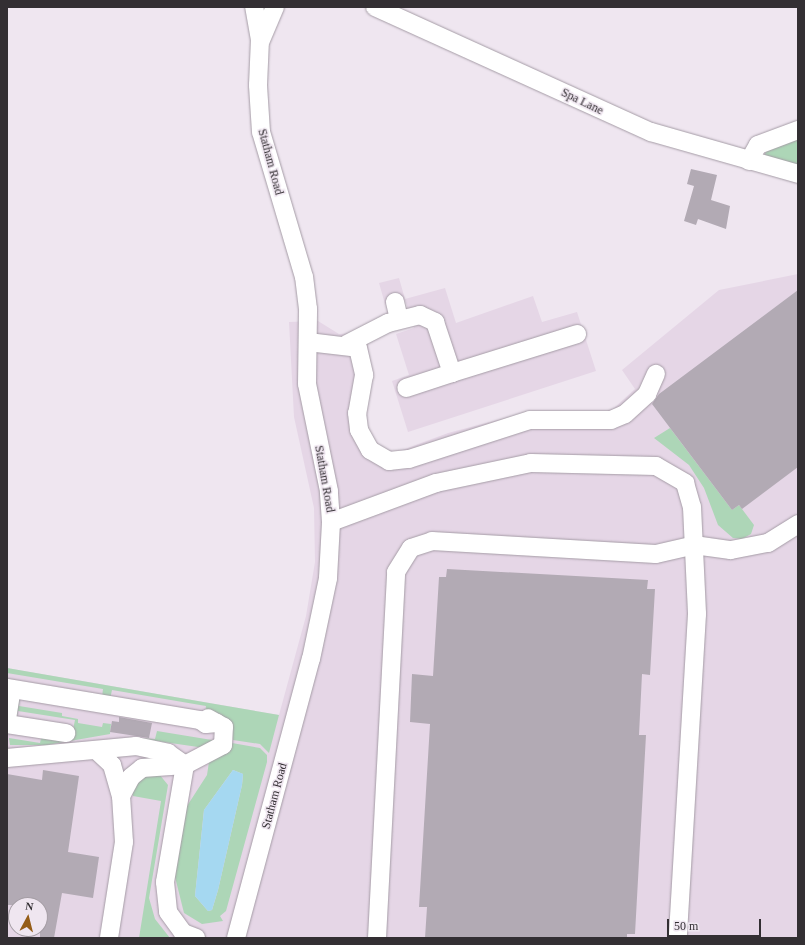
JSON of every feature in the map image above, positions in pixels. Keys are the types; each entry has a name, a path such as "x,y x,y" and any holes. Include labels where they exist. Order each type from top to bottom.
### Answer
{"street":[{"name":"Statham Road","path":"236,938 311,659 328,578 331,522 329,491 307,384 308,342 304,277 261,132 258,85 260,40 254,7"},
{"name":"Statham Road","path":"260,40 275,7"},
{"name":"Spa Lane","path":"375,7 620,120 672,140 798,174"},
{"path":"749,160 758,145 798,130"},
{"path":"395,302 399,320"},
{"path":"347,344 399,320 420,314 435,322 452,373"},
{"path":"406,388 577,334"},
{"path":"308,342 347,344 358,348 363,358 359,430 370,450 389,461 409,459 530,420 611,420 624,414 647,394 656,374"},
{"path":"331,522 436,483 531,463 656,466 685,483 692,507 697,614 678,938"},
{"path":"377,938 396,572 411,548 432,541 656,554 694,545 731,550 768,543 798,524"},
{"path":"7,719 10,688 200,720 207,717 218,723 226,731 223,745 186,765 142,768 131,777 121,796"},
{"path":"7,724 66,733"},
{"path":"7,758 136,746 168,752 186,765"},
{"path":"96,750 112,765 121,796 124,842 110,938"},
{"path":"186,765 165,882 168,912 183,933 196,938"}],"shaded area":[{"path":"798,274 798,938 7,938 7,668 279,715 306,616 315,562 314,508 294,417 289,322 318,321 339,334 353,333 365,326 372,372 364,424 369,437 383,449 397,452 448,433 528,412 597,414 613,409 635,389 622,370 719,290"},
{"path":"399,278 405,299 445,288 456,323 533,296 542,322 577,312 596,371 408,432 392,381 409,375 396,334 414,328 405,300 385,304 379,283"}],"green space":[{"path":"798,131 798,167 764,156 767,149"},
{"path":"670,428 732,510 739,505 754,525 751,534 742,539 733,538 718,525 704,488 689,465 654,438"},
{"path":"7,668 279,715 269,753 260,744 233,740 228,722 205,714 206,706 112,690 110,699 102,697 103,689 7,673"},
{"path":"20,696 19,706 62,713 62,716 78,719 78,723 102,727 103,723 111,724 110,734 47,745 10,745 9,738 40,743 42,734 71,739 75,720 18,711 16,719 13,718"},
{"path":"157,731 218,741 205,748 136,738 155,739"},
{"path":"232,743 260,748 267,755 267,762 226,911 220,916 223,921 202,924 184,913 175,877 187,806 207,775 209,762","holes":["233,770 243,774 242,785 218,890 212,910 208,911 195,896 204,810"]},
{"path":"159,774 168,785 149,898 155,919 170,938 139,938 161,801 133,796 132,791 144,775"}],"water":[{"path":"233,770 243,774 242,785 218,890 212,910 208,911 195,896 204,810"}],"building":[{"path":"691,169 717,175 711,200 730,206 726,229 698,219 696,225 684,221 694,186 687,184"},
{"path":"798,290 798,467 742,509 739,505 732,510 652,404 659,394"},
{"path":"447,569 648,580 647,589 655,589 650,675 642,674 639,735 646,735 635,934 627,934 627,938 425,938 427,907 419,907 430,724 410,722 412,674 433,676 439,577 446,577"},
{"path":"119,717 152,723 149,738 110,732 112,721 119,722"},
{"path":"43,770 79,776 68,852 99,857 93,898 62,893 54,938 40,938 48,937 48,897 8,897 7,905 7,774 42,780"}]}
